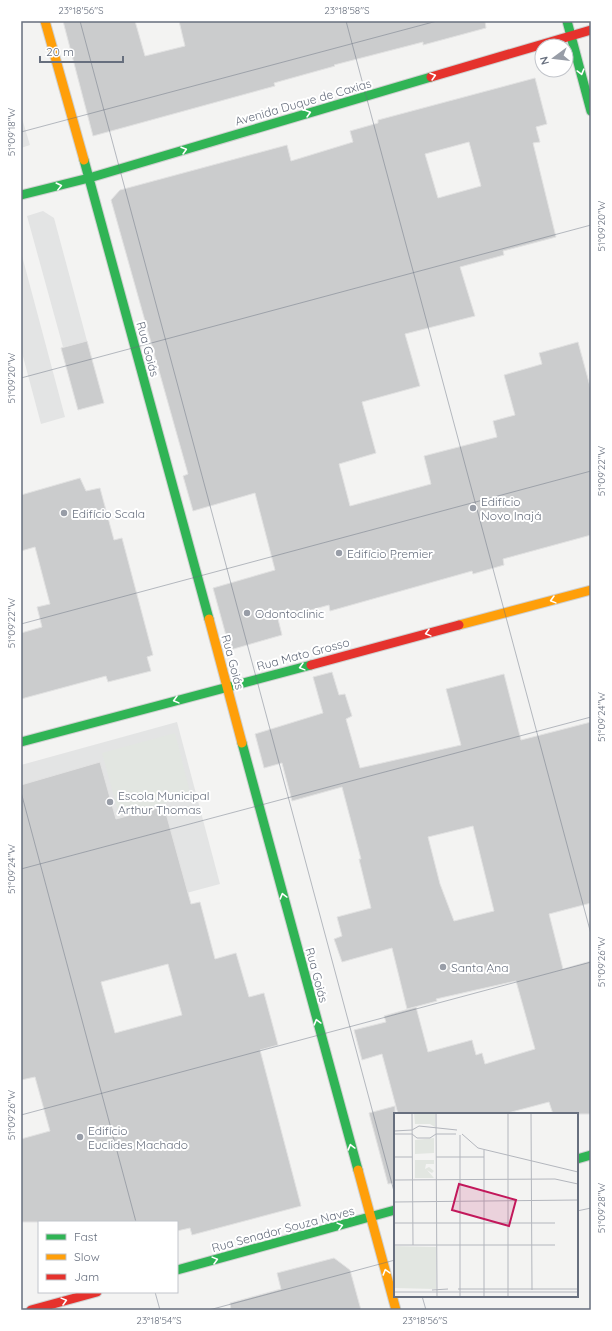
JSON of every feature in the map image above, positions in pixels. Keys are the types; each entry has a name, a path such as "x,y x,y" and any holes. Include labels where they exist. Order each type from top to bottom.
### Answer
{"main road":[{"name":"Rua Goiás","path":"45,21 89,178 396,1310"},
{"path":"567,21 591,111"},
{"name":"Avenida Duque de Caxias","path":"21,195 89,178 591,30"},
{"name":"Rua Mato Grosso","path":"21,742 591,590"},
{"path":"578,1159 591,1155"},
{"name":"Rua Senador Souza Naves","path":"178,1270 394,1210"},
{"path":"31,1310 93,1293"}],"shaded area":[{"path":"21,115 30,145 21,148"},
{"path":"43,211 54,218 87,341 63,347 27,216"},
{"path":"21,252 65,417 41,424 21,349"},
{"name":"Escola Municipal Arthur Thomas","path":"177,722 220,884 45,931 21,842 21,765"},
{"path":"175,733 191,796 119,815 102,753"}],"building":[{"path":"63,21 135,21 145,56 185,46 179,21 485,21 486,28 423,45 423,42 334,65 335,66 274,83 275,86 93,136"},
{"path":"535,78 547,124 536,127 540,142 533,143 556,237 503,251 504,255 460,267 475,316 405,334 420,386 362,402 376,453 339,464 350,506 431,484 424,456 497,437 493,421 515,415 504,375 542,364 539,353 578,342 591,390 591,535 503,559 504,565 473,574 472,571 330,611 329,605 278,619 282,635 230,650 213,588 275,570 255,493 193,511 183,476 188,474 111,200 120,190 287,145 291,161 353,142 350,131 378,123 378,120","holes":["469,142 481,186 438,198 425,154"]},
{"path":"87,341 104,403 78,410 61,348"},
{"path":"80,478 86,491 100,488 114,540 122,538 153,655 147,657 151,671 108,682 106,676 21,699 21,633 42,627 37,607 50,604 35,547 21,551 21,495"},
{"path":"332,672 339,695 345,694 352,716 346,719 360,768 461,745 446,689 504,674 521,740 591,722 591,903 549,914 563,969 591,961 591,1114 553,1113 549,1102 508,1113 398,1113 382,1054 362,1060 354,1030 386,1022 384,1016 416,1007 428,1052 472,1040 476,1055 482,1053 485,1064 535,1049 516,981 436,999 437,1001 407,1009 392,948 342,962 334,939 342,936 337,917 371,908 359,859 361,859 342,787 292,801 282,763 264,768 255,734 323,713 313,677","holes":["473,826 494,911 454,921 440,884 428,837"]},
{"path":"100,762 116,819 164,806 191,904 200,902 215,959 236,953 249,997 264,993 278,1045 260,1050 301,1206 192,1235 190,1228 178,1231 178,1221 21,1222 21,1139 50,1131 35,1077 21,1080 21,785","holes":["168,964 182,1015 115,1033 101,982"]},
{"path":"395,1106 394,1183 388,1184 369,1113"},
{"path":"334,1258 350,1270 361,1310 231,1310 230,1303 281,1289 277,1273"}],"traffic: fast":[{"path":"567,21 591,111"},
{"path":"21,195 89,178 431,77"},
{"path":"84,160 209,619"},
{"path":"21,742 311,665"},
{"path":"242,743 358,1170"},
{"path":"578,1159 591,1155"},
{"path":"178,1270 394,1210"}],"traffic: slow":[{"path":"45,21 84,160"},
{"path":"459,625 591,590"},
{"path":"209,619 242,743"},
{"path":"358,1170 396,1310"}],"traffic: jam":[{"path":"431,77 591,30"},
{"path":"311,665 459,625"},
{"path":"31,1310 93,1293"}],"place":[{"name":"Edifício Novo Inajá","path":"473,508"},
{"name":"Edifício Scala","path":"64,513"},
{"name":"Edifício Premier","path":"339,553"},
{"name":"Odontoclinic","path":"247,613"},
{"name":"Escola Municipal Arthur Thomas","path":"110,802"},
{"name":"Santa Ana","path":"443,967"},
{"name":"Edifício Euclides Machado","path":"80,1137"}]}
